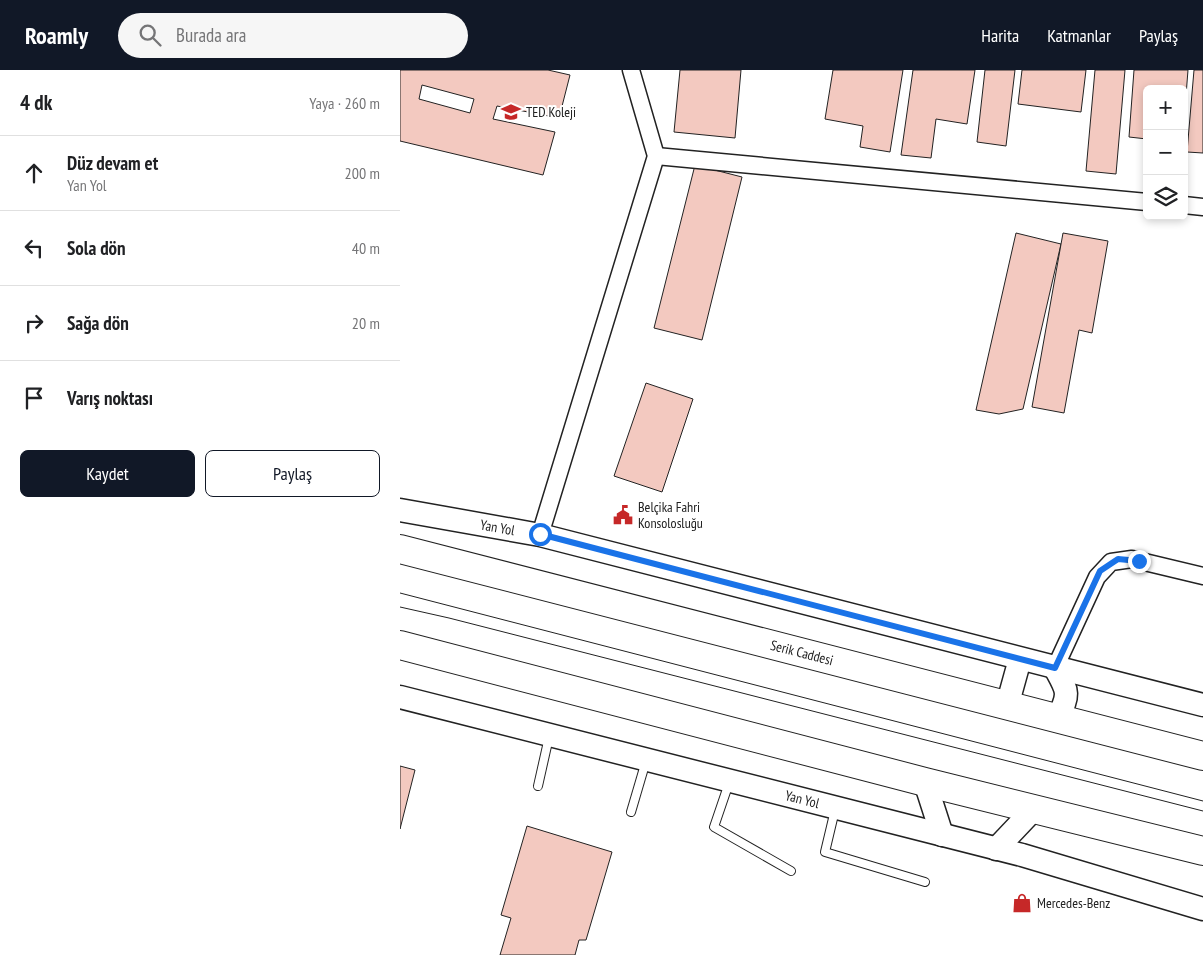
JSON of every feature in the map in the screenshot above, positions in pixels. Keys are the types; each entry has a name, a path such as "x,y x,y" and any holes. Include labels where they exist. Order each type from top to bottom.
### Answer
{"highway":[{"name":"Serik Caddesi","path":"400,549 1203,756"},
{"path":"400,645 1034,810 1203,851"}],"street":[{"path":"540,534 656,156 631,70"},
{"path":"656,156 1143,202"},
{"path":"1188,205 1203,206"},
{"name":"Yan Yol","path":"400,510 540,534 1020,660 1203,705"},
{"path":"1058,718 1066,701 1066,691 1064,682 1055,668 1097,577 1111,562 1132,559 1203,576"},
{"path":"1007,706 1020,660"},
{"name":"Yan Yol","path":"400,697 996,849 1203,908"},
{"path":"925,782 942,835"},
{"path":"996,849 1034,810"}],"lane":[{"path":"538,786 549,735"},
{"path":"631,812 647,760"},
{"path":"730,781 714,827 791,871"},
{"path":"835,808 825,852 925,882"}],"building":[{"path":"400,70 548,70 570,75 559,118 497,106 493,119 555,132 543,175 400,141","holes":["422,85 474,99 470,113 419,99"]},
{"path":"680,70 741,70 735,138 674,132"},
{"path":"833,70 903,70 890,152 860,147 863,126 825,119"},
{"path":"913,70 975,70 967,124 936,119 931,158 901,155"},
{"path":"985,70 1015,70 1006,146 977,142"},
{"path":"1022,70 1086,70 1081,112 1018,104"},
{"path":"1095,70 1125,70 1116,174 1086,171"},
{"path":"1134,70 1188,70 1187,85 1143,85 1143,139 1129,137"},
{"path":"1194,70 1203,70 1203,153 1188,152"},
{"path":"695,165 742,177 702,340 654,328"},
{"path":"1016,233 1061,244 1023,409 999,414 976,410"},
{"path":"1063,233 1108,241 1092,333 1079,330 1064,413 1032,407"},
{"path":"646,383 693,399 662,492 614,476"},
{"path":"400,766 415,770 400,829"},
{"path":"527,826 612,852 586,940 579,940 575,955 500,955 511,918 501,915"}],"tram line":[{"path":"400,593 1203,801"},
{"path":"400,607 1203,811"}],"place":[{"name":"TED Koleji","path":"511,112"},
{"name":"Belçika Fahri Konsolosluğu","path":"623,515"},
{"name":"Mercedes-Benz","path":"1022,903"}],"route":[{"path":"540,534 1055,668 1100,571 1118,559 1125,558 1139,561"}]}
